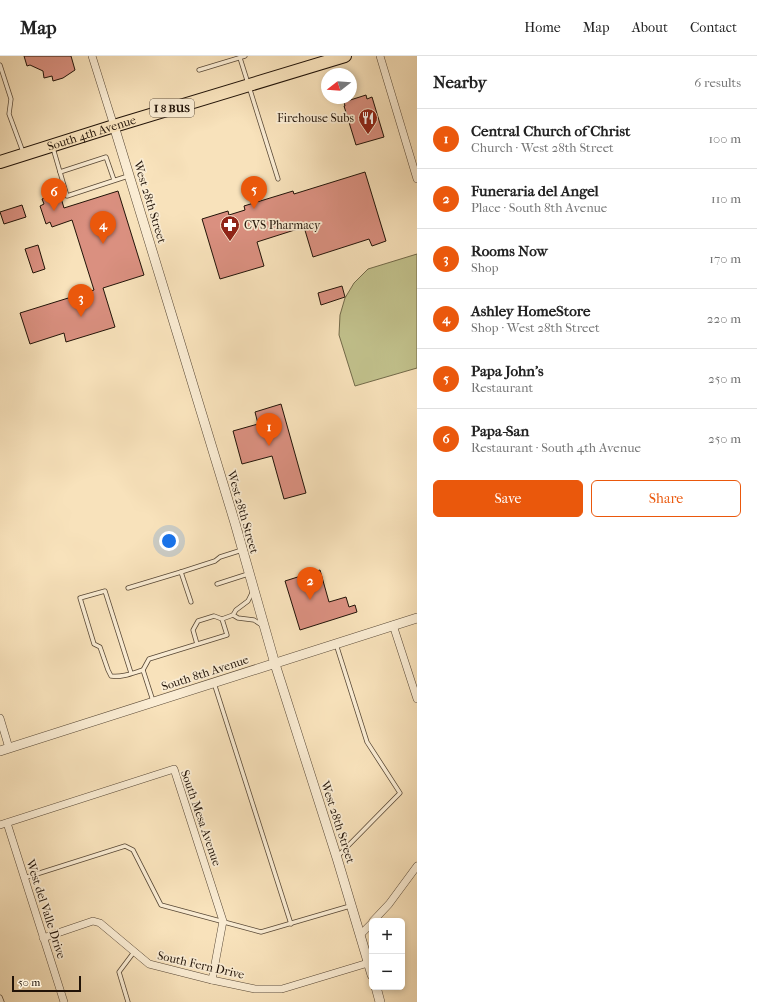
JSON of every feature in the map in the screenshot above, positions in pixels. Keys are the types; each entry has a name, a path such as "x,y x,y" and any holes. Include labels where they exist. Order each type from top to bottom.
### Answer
{"main road":[{"name":"South 4th Avenue","path":"0,162 342,56"}],"street":[{"name":"West 28th Street","path":"92,56 242,550 275,664 337,858 369,966"},
{"path":"380,56 417,179"},
{"name":"South 8th Avenue","path":"4,749 417,618"},
{"path":"393,625 417,699"},
{"path":"0,718 4,749"},
{"name":"South Mesa Avenue","path":"3,824 174,769 223,922 212,980"},
{"name":"West del Valle Drive","path":"3,824 24,878 64,1002"},
{"path":"377,918 389,904 417,866"},
{"name":"South Fern Drive","path":"43,938 93,921 100,923 149,964 255,989 282,989 368,963"},
{"path":"360,935 369,926"},
{"path":"377,990 380,1002"}],"lane":[{"path":"199,70 244,56"},
{"path":"240,58 278,178"},
{"path":"0,65 11,99 10,114 24,155"},
{"path":"52,146 67,196 129,175"},
{"path":"60,172 106,157 114,180"},
{"path":"128,588 215,561 220,557 242,550"},
{"path":"181,572 190,602"},
{"path":"217,584 249,574"},
{"path":"197,644 193,630 198,621 214,616 222,618 233,615 236,610 248,601 253,590"},
{"path":"131,674 105,591 80,598 94,644 100,647 111,676 118,677 131,674 143,670 149,659 227,635 222,618"},
{"path":"233,615 238,618 254,620 264,626"},
{"path":"336,644 367,742 400,793 337,858"},
{"path":"143,670 154,702"},
{"path":"214,683 291,924"},
{"path":"24,878 124,846 133,850 160,905 223,922 261,932 351,906"},
{"path":"128,1002 119,972 134,952"},
{"path":"0,997 2,1002"}],"green space":[{"path":"417,254 417,368 355,386 339,335 340,315 345,298 354,283 368,269"}],"building":[{"path":"24,56 71,56 75,70 63,78 53,81 52,76 44,78 43,71 30,65 27,66"},
{"path":"366,95 367,99 372,97 384,137 356,145 344,106 344,104 357,104 357,98"},
{"path":"365,172 386,241 372,246 369,239 313,257 304,227 257,242 264,266 220,279 202,219 228,211 229,215 245,210 244,206 293,191 294,194"},
{"path":"118,191 144,275 103,288 115,327 66,342 64,333 30,344 20,313 94,290 72,220 52,227 50,222 46,224 40,206 44,204 42,199 55,194 57,199 61,198 64,208"},
{"path":"22,205 26,217 4,224 0,212"},
{"path":"38,245 45,269 33,273 25,249"},
{"path":"342,286 345,297 321,305 318,293"},
{"path":"281,404 306,493 284,499 272,456 242,464 233,431 258,424 255,412"},
{"path":"320,570 329,602 346,597 349,607 355,605 357,612 300,630 285,581"}],"place":[{"name":"Firehouse Subs","path":"368,135"},
{"name":"Papa John's","path":"254,209"},
{"name":"Papa-San","path":"54,211"},
{"name":"CVS Pharmacy","path":"230,242"},
{"name":"Ashley HomeStore","path":"103,244"},
{"name":"Rooms Now","path":"81,317"},
{"name":"Central Church of Christ","path":"269,446"},
{"name":"Funeraria del Angel","path":"310,600"}]}
